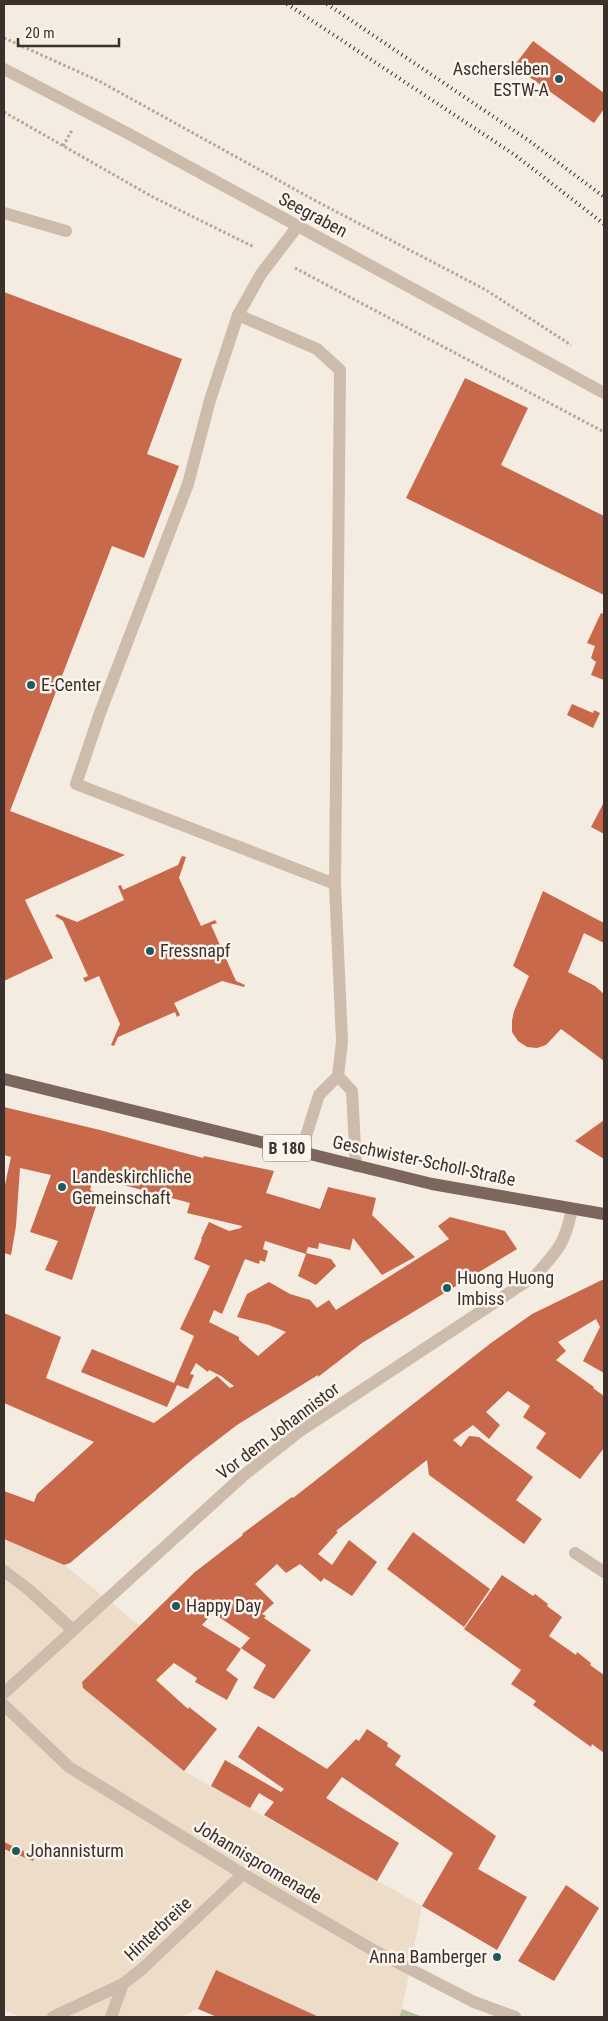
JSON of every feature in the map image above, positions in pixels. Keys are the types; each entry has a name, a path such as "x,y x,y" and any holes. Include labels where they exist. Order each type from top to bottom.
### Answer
{"main road":[{"name":"Geschwister-Scholl-Straße","path":"4,1079 432,1184 604,1214"}],"street":[{"name":"Seegraben","path":"4,69 104,120 604,393"},
{"path":"4,213 66,231"},
{"path":"297,227 261,274 238,314 210,400 188,484 100,713 76,784 335,884"},
{"path":"238,314 317,349 340,370 335,884 342,1041 338,1076 319,1094 301,1152"},
{"path":"338,1076 352,1091 356,1166"},
{"name":"Vor dem Johannistor","path":"4,1693 244,1475 300,1431 536,1274 560,1249 568,1230 572,1209"},
{"path":"575,1553 604,1572"},
{"path":"4,1571 28,1588 73,1630"},
{"name":"Johannispromenade","path":"4,1705 69,1767 243,1874 373,1950 474,2002 515,2017"},
{"name":"Hinterbreite","path":"111,2017 123,1984 142,1969 243,1874"},
{"path":"53,2017 123,1984"}],"path":[{"path":"4,38 99,81 316,201 486,290 575,348"},
{"path":"4,112 151,196 274,257 604,432"}],"green space":[{"path":"402,2009 423,2017 399,2017"}],"shaded area":[{"path":"4,1539 64,1565 140,1626 82,1682 83,1688 184,1771 422,1906 399,2017 319,2017 216,1970 198,2009 181,2017 21,2017 4,2010 4,1849 33,1861 34,1858 27,1855 27,1852 4,1842"}],"building":[{"name":"Aschersleben ESTW-A","path":"533,41 604,93 604,109 594,123 514,66"},
{"name":"E-Center","path":"4,292 182,359 147,454 179,466 144,558 112,546 10,811 125,855 25,900 53,958 4,981"},
{"path":"465,378 528,408 501,465 604,516 604,595 406,498"},
{"path":"601,613 604,614 604,680 591,675 596,662 591,658 595,646 587,643"},
{"path":"572,704 593,713 594,710 600,713 593,728 567,715"},
{"path":"604,802 604,834 591,827"},
{"name":"Fressnapf","path":"182,856 186,857 179,878 201,926 215,920 217,923 211,925 236,981 245,985 244,987 222,981 174,1003 180,1015 177,1017 175,1012 118,1037 114,1046 111,1045 120,1024 99,976 85,982 83,978 88,976 63,921 55,916 57,914 77,922 124,900 118,886 121,885 123,890 178,865"},
{"path":"543,891 604,923 604,943 584,933 568,972 595,986 604,994 604,1061 561,1029 546,1045 537,1048 527,1047 518,1041 512,1032 514,1011 529,976 513,966"},
{"path":"4,1107 100,1130 203,1158 204,1156 274,1171 266,1193 320,1209 328,1187 376,1198 372,1215 415,1257 382,1275 353,1238 350,1250 319,1243 318,1249 308,1247 306,1253 331,1259 336,1266 316,1285 298,1276 306,1254 265,1241 263,1249 268,1251 265,1262 260,1260 259,1264 245,1259 222,1314 214,1310 209,1322 239,1337 239,1340 258,1356 286,1332 269,1325 237,1317 247,1294 269,1282 290,1294 310,1300 317,1308 329,1300 336,1310 449,1239 438,1226 450,1217 505,1231 517,1249 362,1343 318,1377 318,1375 237,1425 194,1458 70,1563 64,1565 4,1539 4,1491 34,1502 37,1494 94,1442 4,1403 4,1313 61,1337 46,1378 154,1423 217,1376 230,1388 234,1386 221,1376 209,1370 208,1372 196,1363 190,1374 194,1375 188,1389 177,1385 167,1407 81,1372 92,1349 174,1383 194,1336 180,1329 210,1266 194,1259 201,1239 209,1222 229,1231 241,1228 242,1226 187,1213 190,1203 94,1177 90,1190 100,1194 72,1280 45,1270 58,1241 30,1232 51,1175 20,1168 16,1226 11,1255 4,1253 4,1189 11,1157 4,1155"},
{"path":"604,1120 604,1159 575,1141"},
{"path":"604,1279 604,1373 583,1361 600,1327 596,1319 558,1342 566,1351 556,1360 604,1396 604,1448 580,1479 536,1448 546,1433 523,1417 530,1406 508,1391 486,1412 500,1425 489,1439 473,1425 453,1440 461,1447 469,1436 479,1437 533,1477 516,1500 542,1519 524,1544 429,1475 427,1460 336,1531 338,1532 318,1554 332,1565 349,1540 377,1562 352,1596 324,1578 321,1582 300,1564 286,1573 277,1564 255,1584 274,1603 262,1614 266,1616 264,1618 311,1650 274,1699 253,1688 266,1665 241,1648 250,1638 213,1613 202,1625 241,1649 226,1670 238,1679 227,1700 195,1682 197,1678 174,1663 156,1680 188,1709 189,1707 217,1729 184,1771 83,1688 82,1682 195,1572 242,1534 293,1498 491,1343 532,1314"},
{"path":"413,1532 490,1589 464,1627 387,1569"},
{"path":"502,1575 533,1596 535,1594 562,1617 549,1636 576,1655 577,1652 604,1675 604,1753 592,1744 591,1747 533,1705 536,1701 511,1684 521,1670 464,1629"},
{"path":"258,1726 327,1769 356,1739 359,1741 367,1729 388,1743 387,1746 401,1756 395,1765 496,1836 478,1869 527,1897 497,1950 422,1906 453,1853 342,1777 326,1798 399,1843 377,1881 264,1815 274,1802 259,1793 250,1808 211,1786 225,1760 281,1792 284,1789 238,1757"},
{"name":"Johannisturm","path":"4,1842 28,1853 27,1855 34,1858 33,1861 4,1849"},
{"path":"566,1885 599,1908 554,1981 518,1961"},
{"path":"216,1970 319,2017 217,2017 198,2009"}],"railway":[{"path":"287,4 515,155 604,224"},
{"path":"327,4 528,140 604,197"}],"place":[{"name":"Aschersleben ESTW-A","path":"559,79"},
{"name":"E-Center","path":"31,685"},
{"name":"Fressnapf","path":"150,951"},
{"name":"Landeskirchliche Gemeinschaft","path":"62,1187"},
{"name":"Huong Huong Imbiss","path":"447,1288"},
{"name":"Happy Day","path":"176,1606"},
{"name":"Johannisturm","path":"16,1851"},
{"name":"Anna Bamberger","path":"497,1957"}]}
